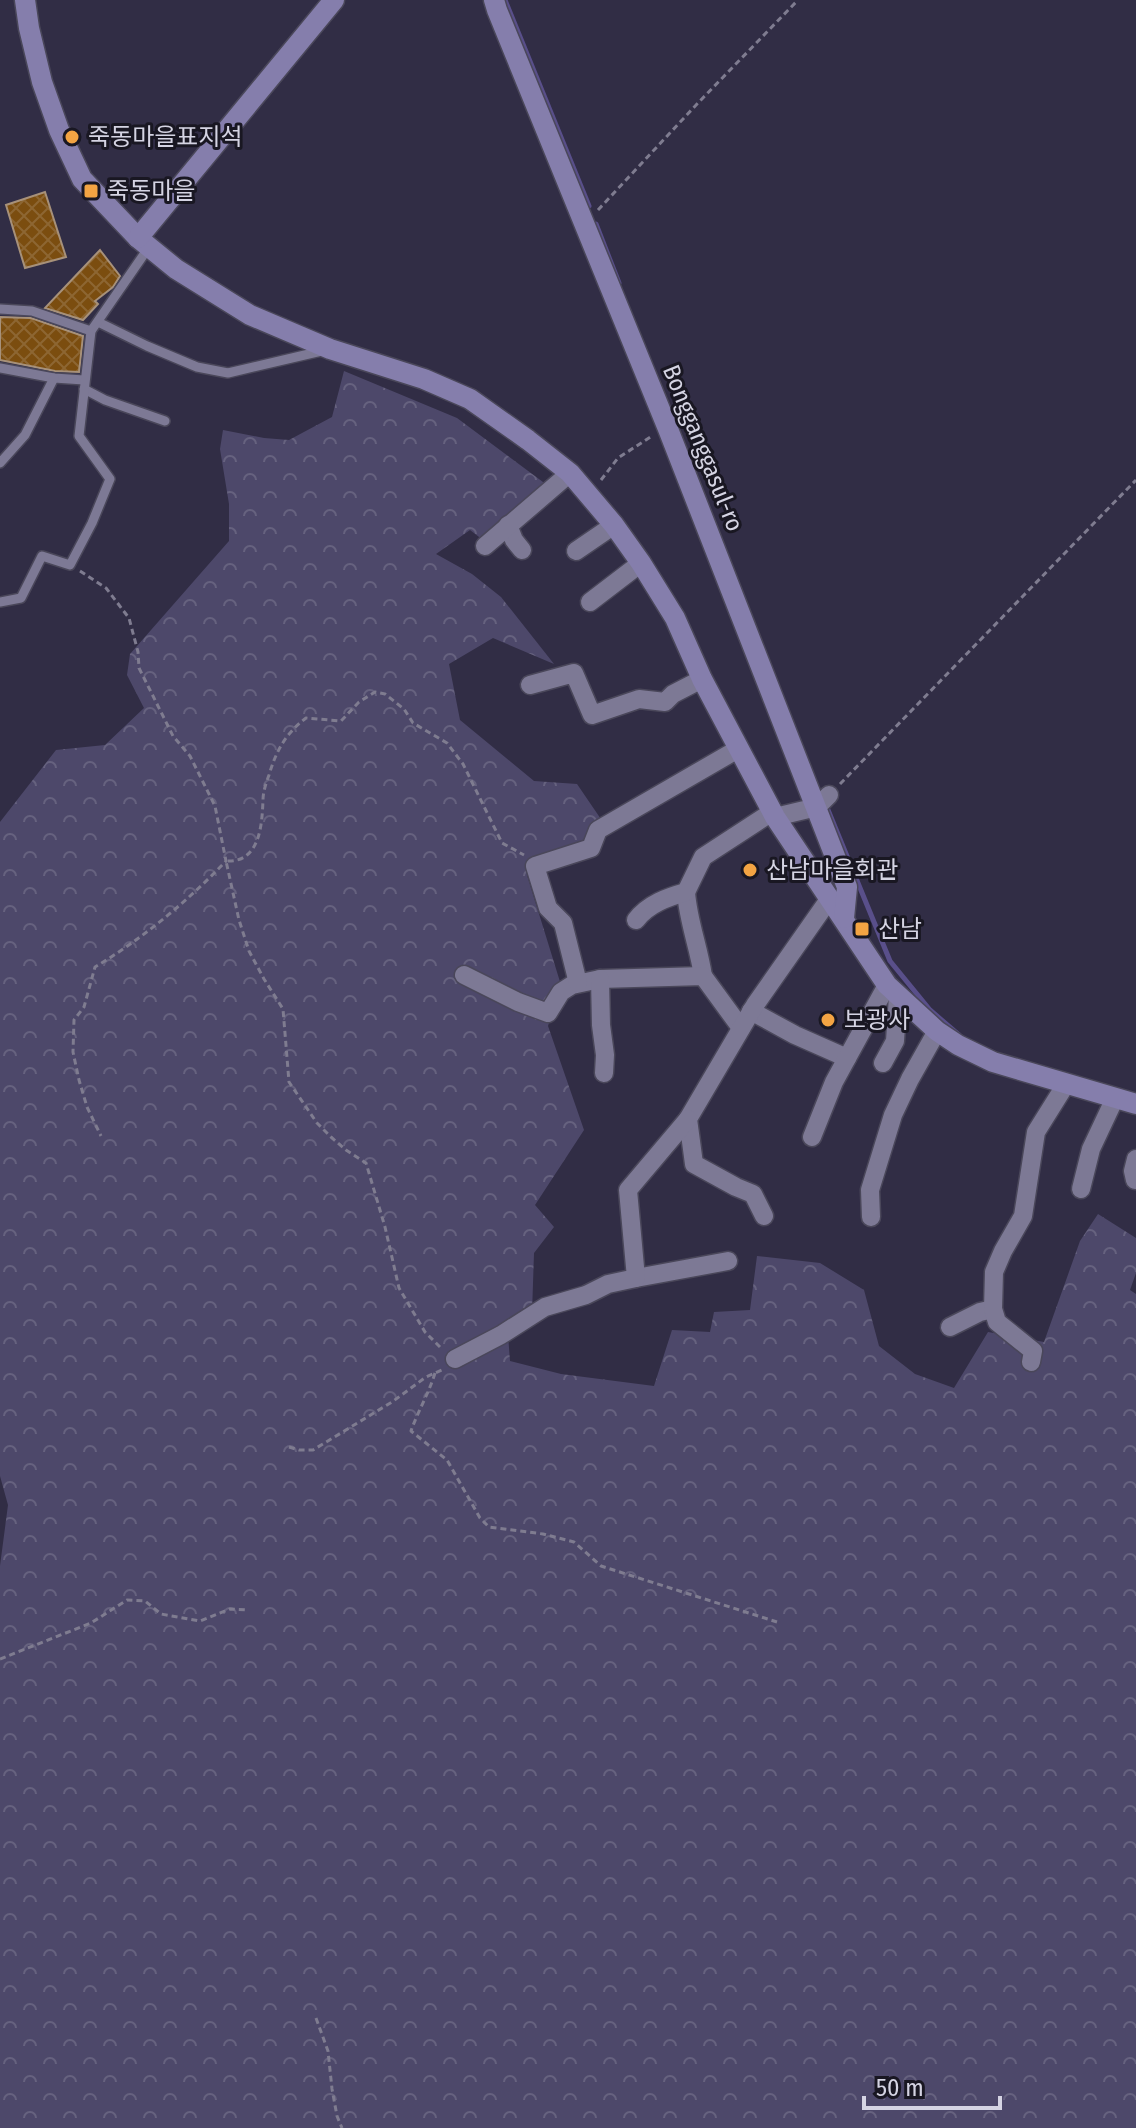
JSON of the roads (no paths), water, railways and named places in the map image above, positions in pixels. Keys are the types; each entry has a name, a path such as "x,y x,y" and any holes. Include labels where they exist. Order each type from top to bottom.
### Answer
{"street":[{"path":"25,0 42,82 59,130 82,179 144,243 176,269 250,315 330,349 424,379 470,399 570,473 641,563 675,618 702,679 774,814 893,990 937,1031 993,1062 1136,1104"},
{"path":"144,243 334,0"},
{"name":"Bongganggasul-ro","path":"494,0 822,802 847,887 844,918"},
{"path":"485,546 570,473"},
{"path":"508,525 522,550"},
{"path":"576,551 614,525"},
{"path":"590,602 641,563"},
{"path":"530,685 574,673 592,715 639,699 665,702 673,694 702,679"},
{"path":"575,984 563,923 548,908 535,866 591,848 598,830 738,749"},
{"path":"741,1028 703,976 687,911 686,892 703,857 774,814 822,802"},
{"path":"636,920 667,898 686,892"},
{"path":"636,1278 628,1190 688,1119 751,1011 830,898"},
{"path":"464,975 548,1013 561,992 575,984 600,979 703,976"},
{"path":"600,979 604,1073"},
{"path":"812,1137 847,1058 893,990"},
{"path":"883,1063 895,1041 893,990"},
{"path":"751,1011 847,1058"},
{"path":"871,1217 870,1190 893,1115 937,1031"},
{"path":"1031,1362 1033,1351 997,1322 993,1309 994,1272 1003,1251 1029,1223 1036,1132 1066,1084"},
{"path":"1081,1189 1091,1149 1115,1098"},
{"path":"688,1119 694,1164 753,1194 764,1216"},
{"path":"1135,1180 1133,1171 1136,1159"},
{"path":"455,1359 545,1307 586,1295 608,1284 728,1261"},
{"path":"950,1327 993,1309"}],"lane":[{"path":"0,602 21,598 42,556 70,565 110,479 79,436 91,331 144,243"},
{"path":"0,309 32,311 91,331"},
{"path":"98,322 197,367 228,373 330,349"},
{"path":"0,368 84,385 105,400 165,421"},
{"path":"0,463 25,435 54,378"}],"waterway":[{"path":"505,0 589,206"},
{"path":"596,224 619,283"},
{"path":"826,805 890,961 930,1010 959,1035"}],"place":[{"name":"죽동마을표지석","path":"72,137"},
{"name":"죽동마을","path":"91,191"},
{"name":"산남마을회관","path":"750,870"},
{"name":"산남","path":"862,929"},
{"name":"보광사","path":"828,1020"}]}
